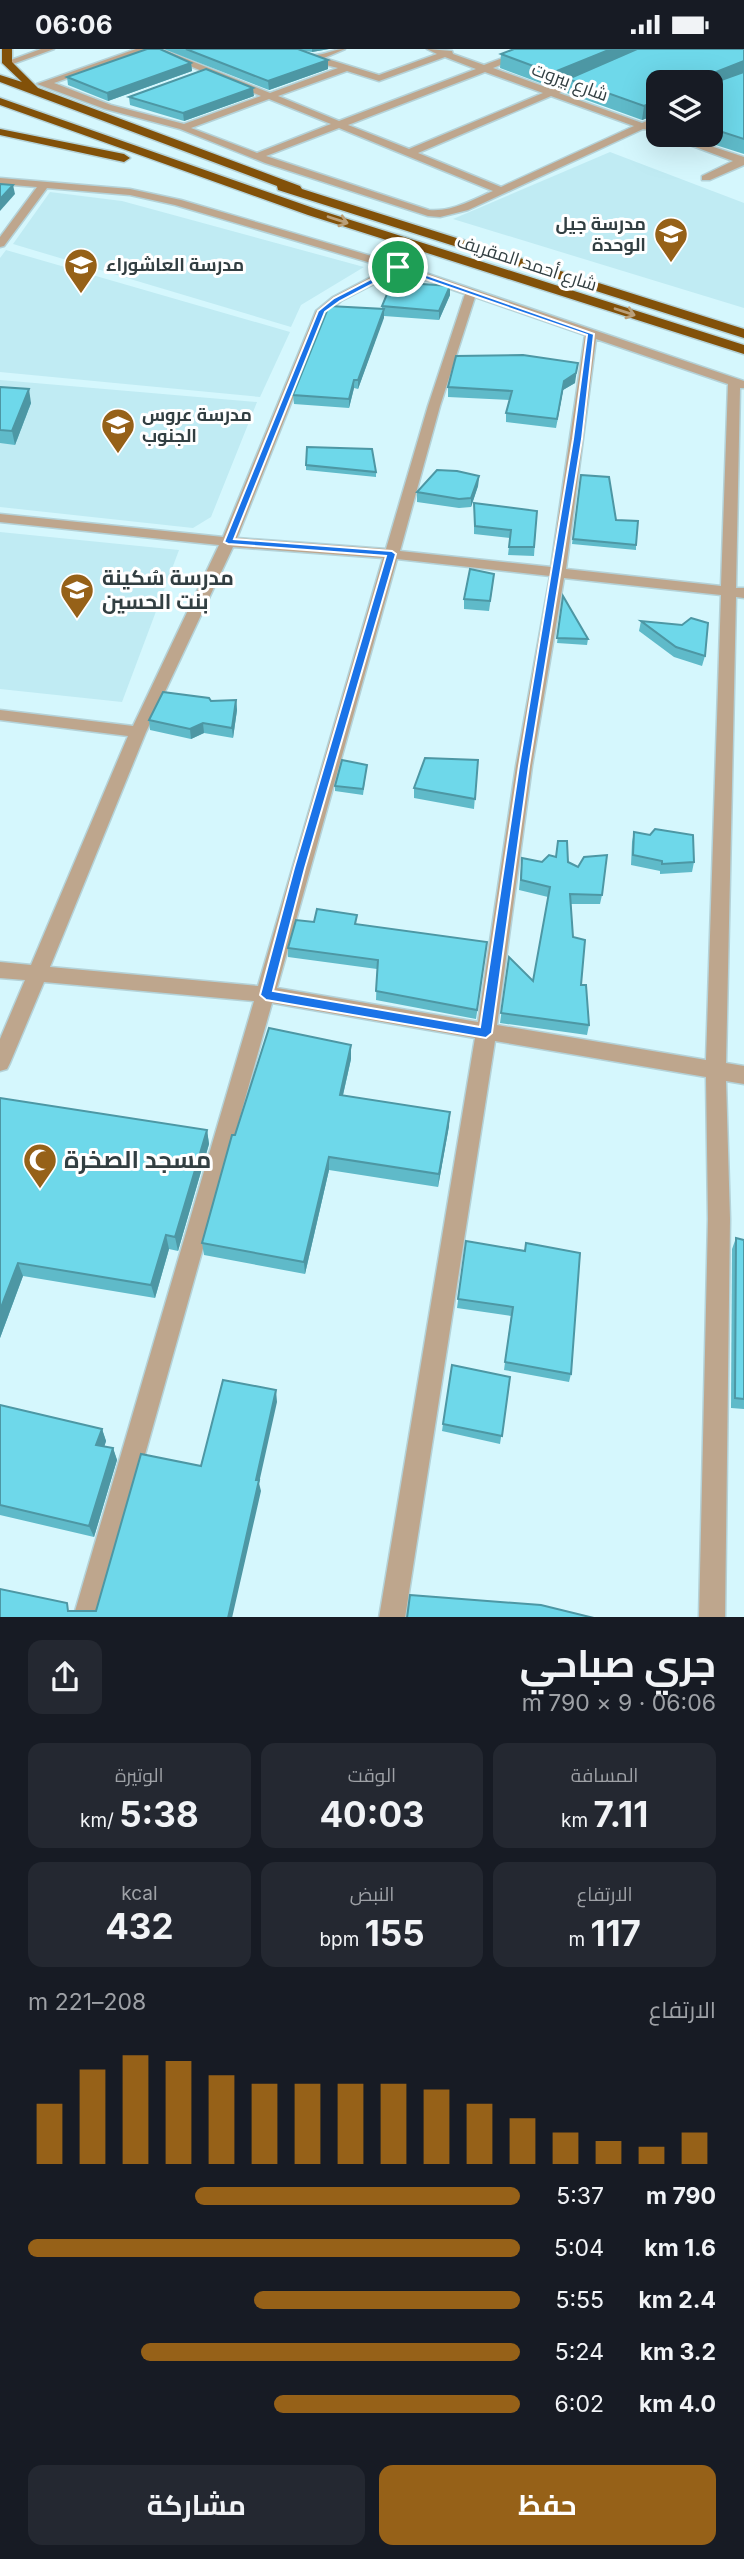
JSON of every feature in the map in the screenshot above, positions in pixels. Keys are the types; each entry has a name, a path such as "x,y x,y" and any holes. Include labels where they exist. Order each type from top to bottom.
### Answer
{"highway":[{"path":"7,49 7,63 39,85 46,97"},
{"path":"0,78 46,97 195,149 324,200"},
{"name":"شارع أحمد المقريف","path":"0,90 195,160 744,334"},
{"name":"شارع أحمد المقريف","path":"0,101 312,212 744,350"},
{"path":"0,114 228,191 312,212"},
{"path":"0,132 124,158"}],"street":[{"path":"7,63 50,49"},
{"path":"39,85 145,49"},
{"path":"154,49 500,190"},
{"path":"286,49 379,78 460,49"},
{"path":"313,59 341,49"},
{"name":"شارع بيروت","path":"431,49 646,127"},
{"path":"258,156 535,49"},
{"path":"185,127 344,69"},
{"path":"195,75 207,71"},
{"path":"409,153 597,73"},
{"path":"39,85 185,127 258,156 429,213 452,212 646,125"},
{"path":"108,107 132,98"},
{"path":"703,147 743,161"},
{"path":"706,178 743,161"},
{"path":"0,181 130,192 177,202 398,267 739,383 737,592 716,1071 719,1219 712,1617"},
{"path":"0,244 44,185"},
{"path":"0,1063 138,732 228,542 322,311 337,299 398,267"},
{"path":"86,1617 434,406 471,293"},
{"path":"392,1617 486,1033 524,766 558,572 591,334"},
{"path":"0,518 228,542 392,554 737,592"},
{"path":"0,715 138,732"},
{"path":"0,970 266,995 744,1075"}],"shaded area":[{"name":"مدرسة جيل الوحدة","path":"610,152 744,203 744,308 453,219"},
{"path":"50,192 122,201 364,267 301,305 291,327 13,244"},
{"name":"مدرسة العاشوراء","path":"6,250 290,332 260,397 0,372 0,258"},
{"name":"مدرسة عروس الجنوب","path":"0,380 257,402 211,517 193,528 0,507"},
{"name":"مدرسة سُكينة بنت الحسين","path":"0,532 179,550 122,702 0,689"}],"building":[{"path":"147,49 160,49 191,63 107,93 67,77"},
{"path":"186,49 298,49 328,60 268,81"},
{"path":"514,49 611,49 552,73 501,54"},
{"path":"637,49 744,49 744,61 721,70 646,70 644,106 568,79"},
{"path":"206,69 253,88 183,113 129,97"},
{"path":"744,72 744,139 723,132 723,79"},
{"path":"0,184 13,185 0,199"},
{"path":"392,282 450,286 439,311 382,306"},
{"path":"329,306 384,309 358,380 354,380 349,399 293,395"},
{"path":"523,355 578,363 576,373 564,381 557,419 506,413 512,391 448,387 456,356"},
{"path":"0,387 29,389 12,431 0,430"},
{"path":"307,447 372,449 376,472 306,465"},
{"path":"437,470 479,476 471,498 459,499 417,492"},
{"path":"581,475 609,477 616,520 638,521 636,545 573,539"},
{"path":"474,503 537,511 534,547 509,547 511,530 475,526"},
{"path":"470,569 494,574 490,601 464,599"},
{"path":"563,596 588,639 557,638"},
{"path":"691,618 708,623 705,656 676,647 641,621 682,625"},
{"path":"163,692 209,698 211,701 236,700 232,728 203,723 190,729 149,720"},
{"path":"425,758 478,760 475,799 414,788"},
{"path":"342,760 367,765 363,789 335,786"},
{"path":"655,829 693,835 694,862 662,864 662,861 633,855 634,832 650,835"},
{"path":"558,841 567,841 568,862 578,867 584,857 607,855 602,895 570,894 573,937 585,940 581,985 586,985 589,1025 501,1013 509,957 533,981 550,887 521,880 522,858 542,862 549,855 556,857"},
{"path":"317,909 357,915 355,924 487,942 477,1010 376,991 378,960 288,948 296,920 314,922"},
{"path":"269,1028 351,1045 340,1095 450,1112 439,1174 329,1157 304,1262 202,1243 232,1135 235,1135"},
{"path":"0,1098 207,1130 175,1237 166,1235 151,1285 18,1263 0,1310"},
{"path":"736,1238 744,1240 744,1399 735,1398"},
{"path":"466,1241 525,1251 526,1243 580,1253 571,1374 505,1362 513,1307 458,1299"},
{"path":"452,1365 510,1377 502,1436 443,1424"},
{"path":"223,1380 276,1390 228,1617 0,1617 0,1589 67,1603 68,1611 96,1611 141,1454 201,1466"},
{"path":"0,1405 102,1429 96,1445 113,1448 89,1526 0,1505"},
{"path":"410,1595 541,1605 590,1617 407,1617"}],"place":[{"name":"مدرسة جيل الوحدة","path":"671,264"},
{"name":"مدرسة العاشوراء","path":"81,295"},
{"name":"مدرسة عروس الجنوب","path":"118,455"},
{"name":"مدرسة سُكينة بنت الحسين","path":"77,620"},
{"name":"مسجد الصخرة","path":"40,1190"}],"route":[{"path":"398,267 591,334 578,439 524,766 486,1033 266,995 300,868 392,554 228,542 322,311 337,299 398,267"}]}
